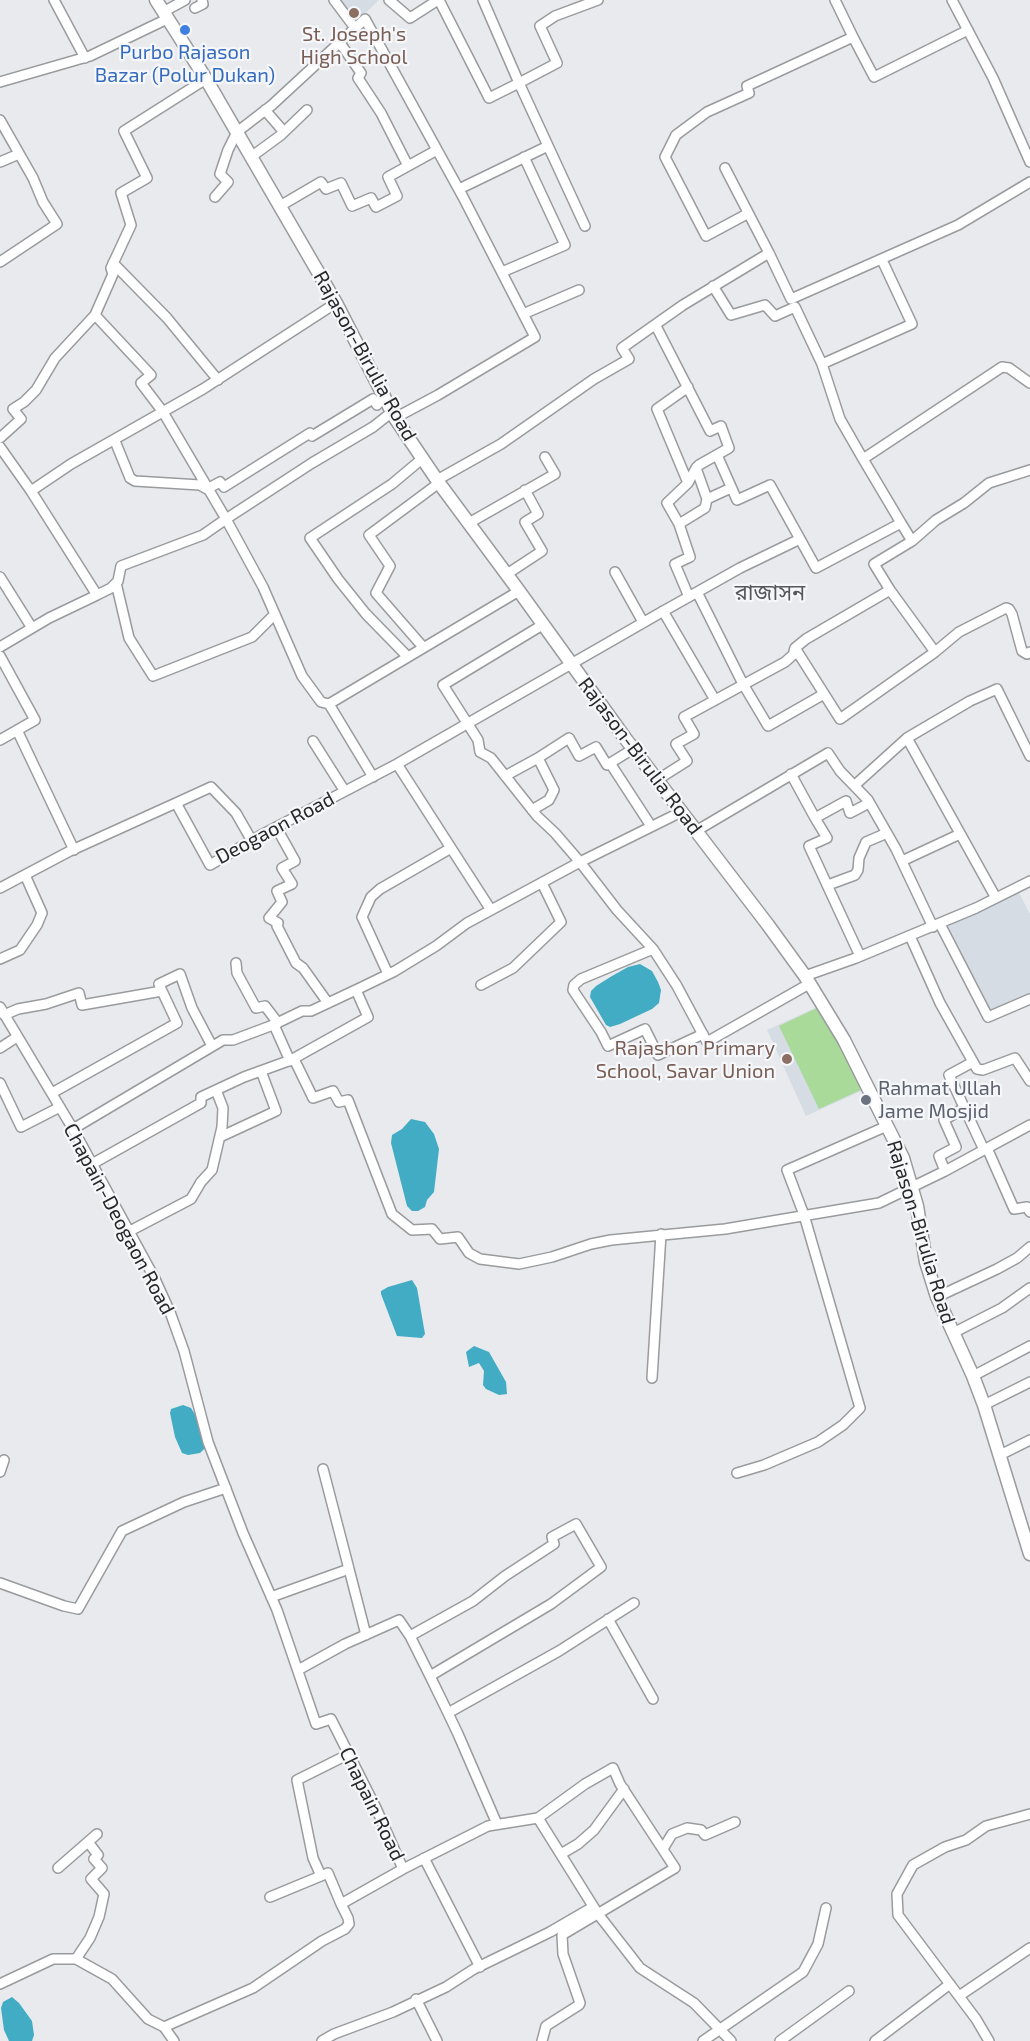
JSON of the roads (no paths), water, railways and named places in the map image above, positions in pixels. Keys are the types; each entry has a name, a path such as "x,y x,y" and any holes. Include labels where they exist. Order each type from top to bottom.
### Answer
{"street":[{"path":"54,0 85,58"},
{"name":"Rajason-Birulia Road","path":"156,0 206,79 336,303 394,415 438,481 633,749 768,925 807,980 844,1040 903,1158 917,1206 926,1262 937,1297 984,1405 1030,1554"},
{"path":"0,82 85,58 165,16 185,0"},
{"path":"334,0 355,28"},
{"path":"389,0 410,18 439,0 489,98 557,63 540,26 555,16 598,0"},
{"path":"483,0 585,226"},
{"path":"835,0 874,77 968,30"},
{"path":"952,0 997,87 1030,162"},
{"path":"215,197 228,182 220,174 237,132 265,111 365,19 459,189 535,337 438,395 394,415 312,463 203,535 121,566 116,583 129,638 153,676 252,637 275,614"},
{"path":"747,214 706,236 665,157 676,135 707,112 749,93 747,86 853,37"},
{"path":"340,43 361,73 358,78 381,113 408,166"},
{"path":"0,438 21,419 13,409 36,390 55,358 95,315 113,274 111,268 131,225 121,193 147,178 124,131 206,79"},
{"path":"251,157 285,132 307,110"},
{"path":"265,111 285,132"},
{"path":"0,120 57,224 0,262"},
{"path":"459,189 548,146"},
{"path":"280,206 321,182 326,189 341,183 352,206 371,198 376,207 397,196 388,177 437,150"},
{"path":"0,162 19,154"},
{"path":"502,272 565,245 524,157"},
{"path":"725,168 822,364 840,418 912,541"},
{"path":"713,286 731,315 765,306 775,315 793,303 958,225 1030,182"},
{"path":"423,646 376,592 390,566 369,535 438,481 501,444 594,379 628,359 622,348 656,326 682,305 769,253"},
{"path":"822,364 912,324 882,260"},
{"path":"113,263 167,318 218,380"},
{"path":"523,314 579,290"},
{"path":"31,491 71,464 218,380 336,303"},
{"path":"95,315 151,375 141,383 163,412 226,519 275,614 303,676 321,702 329,704 373,777"},
{"path":"656,326 710,431 721,426 729,448 696,468 688,483 667,503 679,525 690,557 675,564 768,726 824,694"},
{"path":"863,459 1002,367 1009,368 1030,383"},
{"path":"688,387 657,409 688,483"},
{"path":"207,489 220,482 224,487 310,433 312,436 373,399 377,405 383,397"},
{"path":"114,441 130,478 135,481 200,485 207,489"},
{"path":"0,447 31,491 97,595"},
{"path":"717,455 736,500 770,485 816,568 901,523"},
{"path":"469,523 555,474 545,457"},
{"path":"407,656 366,614 310,538 392,484 423,458"},
{"path":"679,525 705,508 707,499 696,468"},
{"path":"934,652 874,564 912,541 936,520 964,503 989,483 1030,470"},
{"path":"707,499 731,488"},
{"path":"507,574 542,551 525,522 538,514 525,490"},
{"name":"Deogaon Road","path":"176,803 210,865 344,790 397,764 643,622 800,539"},
{"path":"615,572 643,622"},
{"path":"0,577 32,628"},
{"path":"0,647 116,583"},
{"path":"657,780 687,761 676,744 694,734 684,717 784,662 806,639 890,590"},
{"path":"329,704 423,646 519,591"},
{"path":"795,648 840,719 959,632 1006,608 1012,614 1022,651 1027,654 1030,652"},
{"path":"663,611 715,700"},
{"path":"544,624 443,685 466,725 478,740 480,752 491,758 532,810 580,862 617,910 653,949 677,986 707,1042 807,980 936,925 1030,881"},
{"path":"0,656 35,720 0,740"},
{"path":"855,785 907,738 997,689 1030,756"},
{"path":"17,730 74,849"},
{"path":"505,776 569,738 579,756 596,747 607,765 633,749"},
{"path":"907,738 996,898"},
{"path":"313,741 344,790"},
{"path":"696,831 828,753 840,771 869,803 988,1017 1030,999"},
{"path":"532,810 549,800 554,790 538,758"},
{"path":"610,763 651,826"},
{"path":"397,764 491,910"},
{"path":"791,774 827,838 809,846 860,956"},
{"path":"0,888 74,849 211,787 236,813 252,841"},
{"path":"815,818 846,801 850,813 869,803"},
{"path":"73,1129 223,1040 233,1040 276,1024 302,1011 311,1011 356,990 436,946 467,923 580,862 681,812"},
{"path":"276,827 295,861 282,868 292,884 277,891 282,902 269,918 279,923 277,926 296,963 303,968 328,1003"},
{"path":"828,885 855,875 866,842 887,833"},
{"path":"902,861 960,834"},
{"path":"388,974 362,917 371,897 451,848"},
{"path":"0,959 20,950 37,925 42,913 25,875"},
{"path":"481,985 513,968 561,922 543,883"},
{"path":"910,936 940,1003 977,1069 983,1070 1015,1058 1030,1081"},
{"path":"653,949 581,979 574,985 573,990 602,1032 608,1046 645,1029 658,1055 703,1034"},
{"path":"236,963 237,973 256,1008 265,1006 276,1024 312,1098 333,1091 339,1102 348,1100 392,1214 412,1230 432,1229 440,1239 458,1237 468,1253 480,1259 519,1264 552,1257 591,1244 661,1234 687,1234 725,1229 879,1203 945,1171 1030,1125"},
{"path":"52,1093 177,1023 159,984 180,974 192,1008 212,1046"},
{"path":"92,1164 201,1102 201,1097 292,1060 368,1017 356,990"},
{"path":"2,1011 46,1004 79,993 82,1005 162,991"},
{"name":"Chapain-Deogaon Road","path":"2,1011 73,1129 155,1279 184,1351 208,1442 277,1610"},
{"path":"0,1048 17,1037"},
{"path":"974,1062 949,1075 1014,1209 1027,1207 1030,1212"},
{"path":"220,1137 276,1111 261,1071"},
{"path":"0,1083 21,1127 60,1107"},
{"path":"128,1232 191,1199 201,1182 212,1170 220,1137 223,1108 216,1090"},
{"path":"945,1171 939,1156 956,1147 944,1120 964,1108"},
{"path":"737,1473 764,1466 818,1442 843,1425 860,1408 804,1215 787,1170 887,1126"},
{"path":"652,1378 661,1234"},
{"path":"937,1297 1017,1258 1030,1247"},
{"path":"953,1333 1002,1308 1030,1288"},
{"path":"973,1376 1029,1349"},
{"path":"984,1405 1030,1383"},
{"path":"1000,1455 1030,1440"},
{"path":"0,1472 4,1460"},
{"path":"323,1468 366,1635"},
{"path":"0,1583 78,1609 122,1532 184,1502 226,1488"},
{"path":"410,1636 472,1601 554,1544 552,1538 576,1524 601,1567 551,1604 430,1676"},
{"path":"271,1597 349,1569"},
{"path":"448,1713 540,1662 634,1603"},
{"name":"Chapain Road","path":"277,1610 316,1724 331,1719 376,1808 403,1869 488,1826 538,1818"},
{"path":"608,1619 652,1699"},
{"path":"298,1670 399,1620 410,1636 448,1713 497,1824"},
{"path":"321,1875 313,1858 297,1780 349,1754"},
{"path":"322,2041 336,2037 446,1987 514,1948 596,1910 675,1868 613,1768 585,1784 538,1818 596,1910 640,1968 694,2003 731,2041"},
{"path":"561,1854 578,1844 594,1830 624,1789"},
{"path":"989,2041 959,1996 898,1915 897,1894 913,1865 945,1847 966,1840 986,1826 1030,1814"},
{"path":"663,1849 672,1834 687,1827 701,1830 705,1835 735,1822"},
{"path":"58,1868 97,1834"},
{"path":"76,1959 90,1938 99,1917 104,1894 91,1879 102,1868 94,1859 98,1855 88,1842"},
{"path":"424,1858 480,1967"},
{"path":"341,1904 403,1869"},
{"path":"164,2027 253,1988 322,1941 345,1929 349,1924 328,1873 270,1897"},
{"path":"703,2041 803,1972 819,1944 826,1908"},
{"path":"542,2041 546,2026 579,2006 580,2003 563,1954 562,1935 596,1910"},
{"path":"959,1996 1030,1948"},
{"path":"0,1984 52,1959 76,1959 112,1979 148,2019 164,2027 174,2041"},
{"path":"875,2041 950,1984"},
{"path":"780,2041 849,1991"},
{"path":"416,1999 437,2041"}],"water":[{"path":"640,964 652,971 658,982 661,990 659,1003 652,1009 620,1024 610,1027 606,1025 590,997 591,991 628,967"},
{"path":"411,1119 425,1122 434,1134 439,1149 434,1192 427,1200 425,1207 418,1211 412,1211 407,1206 391,1143 392,1135 402,1129"},
{"path":"412,1280 417,1288 425,1334 422,1338 397,1336 381,1294 381,1291 388,1287"},
{"path":"474,1346 489,1352 506,1382 507,1394 499,1395 486,1389 483,1385 484,1371 479,1363 469,1367 466,1352"},
{"path":"183,1405 191,1408 196,1416 205,1448 200,1453 188,1455 182,1453 175,1437 171,1409"},
{"path":"12,1997 32,2021 34,2035 32,2041 9,2041 4,2030 1,2008 3,2002"}],"place":[{"name":"St. Joseph's High School","path":"354,13"},
{"name":"Purbo Rajason Bazar (Polur Dukan)","path":"185,30"},
{"name":"Rajashon Primary School, Savar Union","path":"787,1059"},
{"name":"Rahmat Ullah Jame Mosjid","path":"866,1100"}],"district":[{"name":"রাজাসন","path":"770,593"}]}
